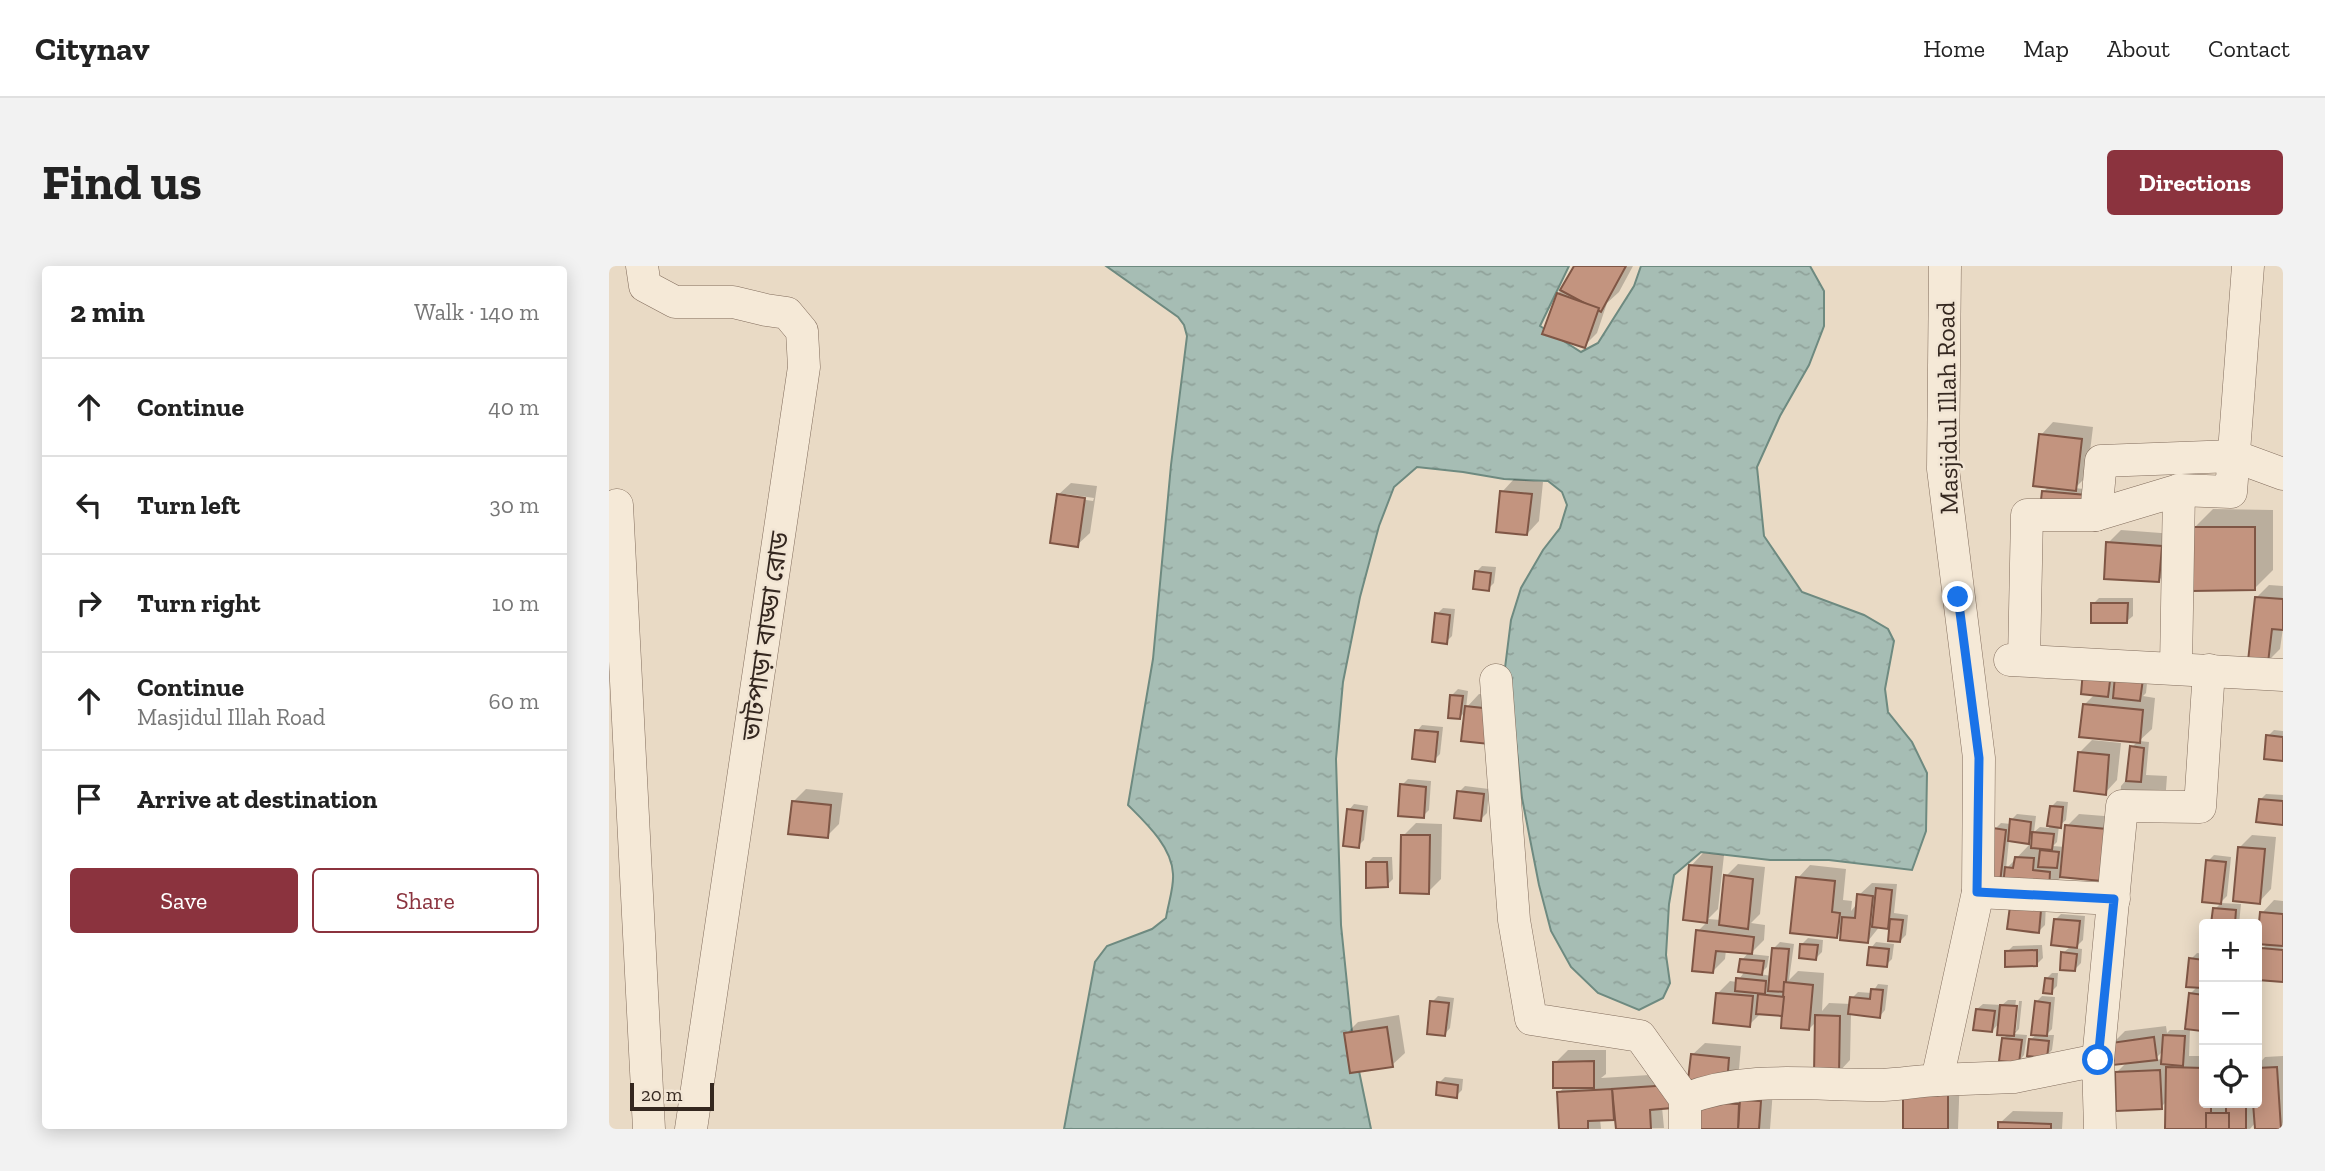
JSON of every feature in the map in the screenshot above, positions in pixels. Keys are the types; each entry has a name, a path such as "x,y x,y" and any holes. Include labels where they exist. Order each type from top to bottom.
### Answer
{"street":[{"name":"ভাটপাড়া বাড্ডা রোড","path":"642,266 645,286 675,302 733,302 787,313 802,331 804,367 691,1129"},
{"name":"Masjidul Illah Road","path":"1937,1080 1977,892 1979,758 1943,470 1945,266"},
{"path":"2248,266 2231,492 2179,490 2097,515 2027,515 2017,660 2283,675"},
{"path":"2097,515 2101,461 2234,456 2283,474"},
{"path":"2176,668 2179,490"},
{"path":"617,505 649,1129"},
{"path":"2100,1129 2098,1060 2122,806 2200,807 2209,670"},
{"path":"1496,680 1514,920 1531,1019 1640,1036 1685,1114 1709,1089 1747,1083 1885,1085 2014,1077 2098,1060"},
{"path":"1977,892 2114,899"}],"water":[{"path":"1106,266 1569,266 1540,326 1581,352 1598,343 1634,286 1641,266 1810,266 1824,291 1824,326 1809,365 1780,416 1757,467 1764,536 1802,592 1864,615 1888,629 1894,641 1885,689 1888,712 1912,742 1927,773 1926,831 1912,870 1829,860 1770,860 1701,852 1674,875 1666,955 1670,983 1663,998 1639,1010 1598,993 1571,967 1551,931 1522,798 1505,668 1511,620 1521,588 1543,550 1560,528 1567,505 1562,492 1548,481 1504,479 1417,467 1394,487 1379,526 1360,597 1343,682 1336,759 1341,925 1353,1042 1371,1129 1064,1129 1095,962 1107,946 1152,929 1166,918 1173,879 1172,864 1163,845 1128,805 1153,659 1171,465 1187,336 1178,317"}],"building":[{"path":"1574,266 1626,266 1601,312 1560,290"},
{"path":"1557,293 1599,308 1585,348 1542,334"},
{"path":"2039,434 2082,439 2076,491 2033,486"},
{"path":"1500,491 1532,494 1527,535 1496,532"},
{"path":"2042,491 2086,495 2084,514 2040,509"},
{"path":"1057,494 1085,498 1078,547 1050,543"},
{"path":"2192,527 2255,527 2255,590 2192,591"},
{"path":"2106,542 2162,546 2159,582 2104,579"},
{"path":"1475,571 1491,573 1489,591 1473,589"},
{"path":"2255,597 2283,599 2283,630 2272,629 2268,663 2248,661"},
{"path":"2091,603 2128,603 2127,623 2091,623"},
{"path":"1435,613 1450,615 1447,644 1432,642"},
{"path":"2083,670 2111,673 2108,697 2081,694"},
{"path":"2115,676 2143,679 2140,701 2113,698"},
{"path":"1450,695 1463,696 1460,719 1448,718"},
{"path":"2083,704 2143,710 2140,743 2079,737"},
{"path":"1465,706 1492,709 1489,744 1461,741"},
{"path":"1415,730 1438,732 1435,762 1412,759"},
{"path":"2266,735 2283,737 2283,761 2264,759"},
{"path":"2130,746 2144,748 2141,782 2126,781"},
{"path":"2078,752 2109,755 2106,795 2074,791"},
{"path":"1400,784 1426,787 1424,818 1398,816"},
{"path":"1457,791 1484,794 1481,821 1454,818"},
{"path":"2259,799 2283,801 2283,825 2256,822"},
{"path":"792,801 831,805 828,838 788,834"},
{"path":"2050,806 2063,807 2061,828 2047,826"},
{"path":"1347,809 1363,811 1359,848 1343,846"},
{"path":"2010,819 2031,822 2029,844 2008,841"},
{"path":"2065,825 2117,830 2112,882 2060,877"},
{"path":"1993,828 2006,830 2000,883 1987,881"},
{"path":"2032,832 2054,834 2052,850 2031,848"},
{"path":"1401,835 1430,835 1429,894 1400,893"},
{"path":"2238,847 2265,849 2260,904 2233,901"},
{"path":"2040,850 2059,852 2057,868 2038,867"},
{"path":"2015,857 2034,858 2033,870 2050,872 2049,891 2003,886 2005,867 2013,868"},
{"path":"2206,860 2226,862 2221,904 2202,902"},
{"path":"1366,862 1387,862 1388,887 1366,888"},
{"path":"1689,865 1712,867 1707,923 1683,920"},
{"path":"1724,875 1753,879 1748,929 1719,925"},
{"path":"1796,877 1835,881 1832,912 1840,913 1837,938 1790,933"},
{"path":"1876,888 1892,890 1888,929 1872,927"},
{"path":"1857,894 1873,896 1868,943 1840,940 1842,917 1855,918"},
{"path":"2010,906 2041,910 2039,933 2007,929"},
{"path":"2213,908 2236,910 2235,919 2212,919"},
{"path":"2260,912 2283,914 2283,946 2262,944 2262,919 2259,919"},
{"path":"1890,919 1903,920 1900,942 1888,941"},
{"path":"2054,919 2080,921 2077,948 2051,945"},
{"path":"1696,930 1754,937 1752,954 1716,951 1713,973 1692,971"},
{"path":"1800,944 1818,945 1816,960 1799,958"},
{"path":"1869,947 1889,949 1887,967 1867,965"},
{"path":"1772,948 1789,949 1785,992 1768,991"},
{"path":"2262,948 2283,950 2283,982 2262,980"},
{"path":"2037,950 2037,966 2005,967 2005,951"},
{"path":"2061,952 2077,954 2075,971 2060,970"},
{"path":"2189,958 2199,959 2199,988 2186,987"},
{"path":"1740,959 1764,961 1762,975 1738,972"},
{"path":"1736,978 1766,981 1765,994 1735,991"},
{"path":"2045,978 2053,979 2052,994 2043,993"},
{"path":"1784,982 1813,985 1809,1030 1781,1028"},
{"path":"1871,989 1883,990 1880,1018 1848,1014 1850,997 1870,999"},
{"path":"1716,993 1753,996 1750,1027 1713,1023"},
{"path":"2189,993 2199,994 2199,1031 2185,1029"},
{"path":"1758,994 1784,997 1782,1016 1756,1014"},
{"path":"1430,1001 1449,1003 1445,1036 1427,1034"},
{"path":"2035,1001 2050,1003 2047,1036 2031,1035"},
{"path":"2000,1005 2017,1006 2014,1036 1997,1035"},
{"path":"1976,1009 1995,1011 1992,1032 1973,1030"},
{"path":"1815,1015 1840,1016 1839,1075 1814,1074"},
{"path":"1387,1027 1393,1067 1350,1073 1344,1033"},
{"path":"2163,1035 2185,1036 2183,1066 2161,1064"},
{"path":"2154,1037 2157,1060 2113,1065 2111,1043"},
{"path":"2002,1038 2022,1040 2019,1063 1999,1061"},
{"path":"2029,1039 2049,1041 2047,1058 2027,1056"},
{"path":"1691,1054 1729,1058 1727,1084 1688,1080"},
{"path":"1594,1061 1594,1088 1553,1088 1553,1062"},
{"path":"2166,1067 2199,1068 2199,1108 2211,1108 2211,1129 2165,1129"},
{"path":"2277,1067 2281,1129 2255,1129 2253,1108 2262,1108 2262,1068"},
{"path":"2160,1070 2162,1109 2116,1111 2115,1072"},
{"path":"1437,1082 1458,1085 1457,1098 1436,1095"},
{"path":"1670,1085 1672,1108 1650,1110 1651,1129 1616,1129 1612,1089"},
{"path":"1903,1086 1948,1086 1948,1129 1903,1129"},
{"path":"1612,1089 1614,1120 1588,1121 1588,1129 1559,1129 1557,1092"},
{"path":"1740,1100 1761,1101 1759,1129 1738,1129"},
{"path":"1698,1102 1739,1104 1738,1129 1697,1129"},
{"path":"2226,1108 2246,1108 2246,1129 2226,1129"},
{"path":"2206,1113 2229,1113 2229,1129 2206,1129"},
{"path":"1998,1122 2051,1124 2051,1129 1998,1129"}],"route":[{"path":"1958,597 1979,758 1977,892 2114,899 2098,1060"}]}
